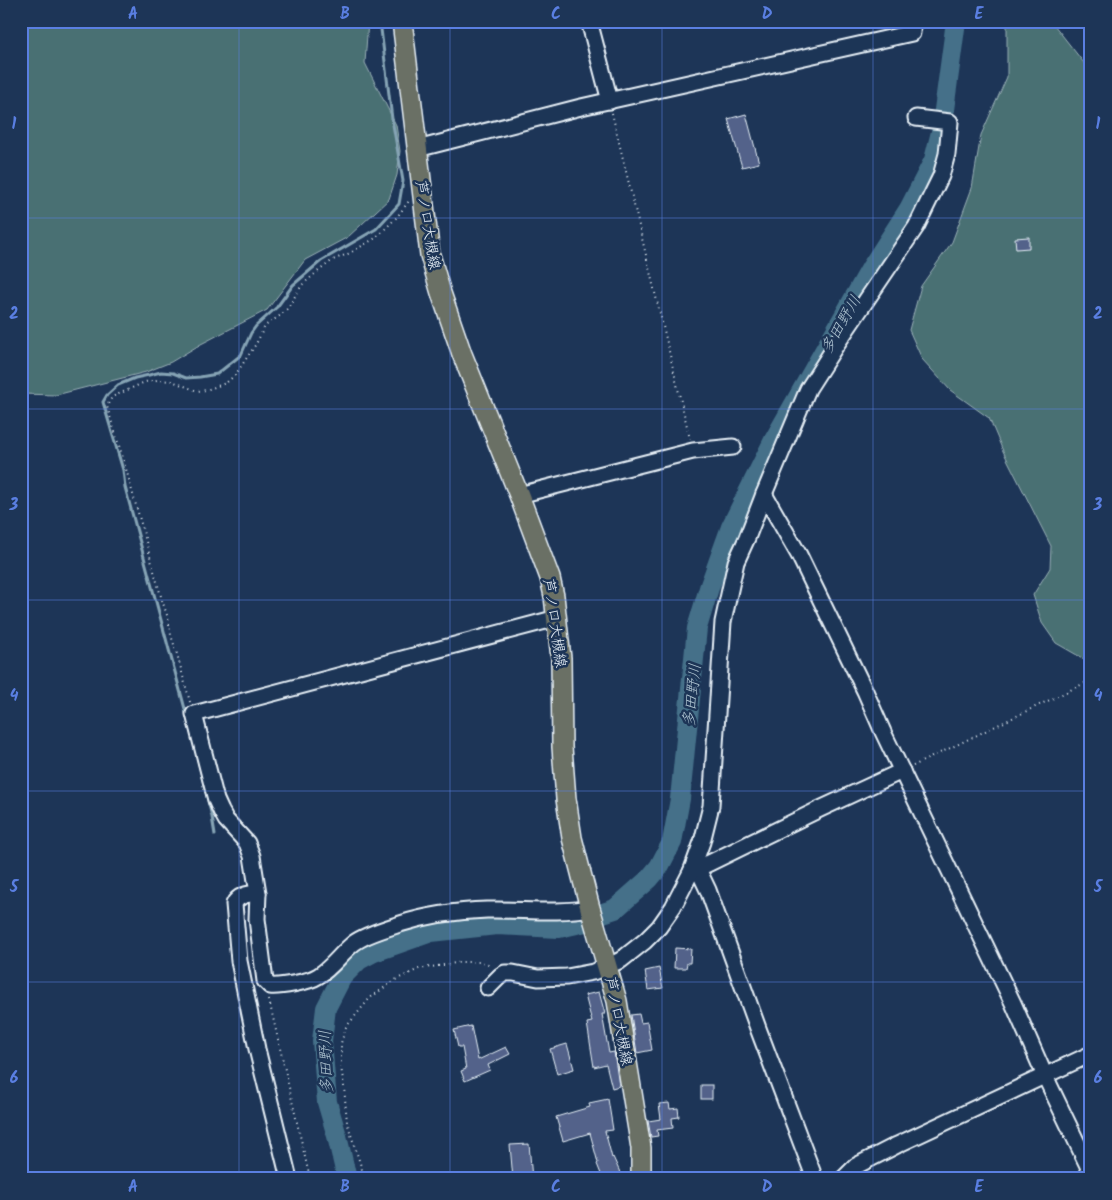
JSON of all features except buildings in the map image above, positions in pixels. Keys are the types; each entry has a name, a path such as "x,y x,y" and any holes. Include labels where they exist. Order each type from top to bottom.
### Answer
{"main road":[{"name":"芦ノ口大槻線","path":"402,21 430,256 462,354 519,495 550,578 554,596 561,658 562,747 566,799 572,838 617,1000 641,1148 641,1179"}],"street":[{"path":"589,21 610,101"},
{"path":"417,150 484,131 610,101 912,33 913,21"},
{"path":"488,988 502,974 513,973 538,978 567,977 593,972 621,960 659,927 694,870 711,806 723,622 736,562 808,389 916,227 941,176 947,154 950,122 916,118"},
{"path":"519,495 693,451 733,447"},
{"path":"764,494 799,556 861,682 1091,1172"},
{"path":"557,618 194,714 216,800 226,820 247,843 252,856 258,893 258,919 265,980 270,986 299,982 317,977 356,942 365,937 401,924 437,915 486,910 566,911 590,908"},
{"path":"694,870 902,772"},
{"path":"694,870 708,890 815,1179"},
{"path":"258,893 236,899 234,904 238,951 257,1049 289,1179"},
{"path":"843,1179 856,1166 897,1145 1091,1054"}],"path":[{"path":"610,101 693,451"},
{"path":"194,714 107,406 112,397 145,382 157,380 172,381 197,391 226,383 236,374 256,344 265,326 287,309 302,285 333,260 350,253 374,239 397,217 406,203 422,193"},
{"path":"902,772 1091,680"},
{"path":"365,1179 347,1122 340,1043 346,1027 370,998 395,980 419,969 462,962 482,962 495,966 502,974"},
{"path":"265,980 310,1179"}],"green space":[{"path":"21,21 368,21 365,63 396,125 400,151 397,175 389,199 348,237 305,260 267,310 201,344 171,362 146,372 56,395 21,394"},
{"path":"1007,21 1051,21 1091,72 1091,663 1056,643 1042,623 1033,595 1050,568 1051,546 1003,451 989,418 950,390 922,359 909,330 921,286 952,242 972,188 981,135 1007,77"}],"waterway":[{"path":"188,720 125,487 123,470 103,402 107,395 118,385 135,378 161,372 173,373 186,378 217,374 241,355 256,326 277,307 293,285 321,261 376,229 399,204 403,181 392,119 380,21"},
{"name":"多田野川","path":"347,1179 327,1102 322,1041 326,1008 342,977 359,960 374,952 431,932 497,925 559,928 581,923 615,909 649,879 659,867 672,842 680,799 697,628 709,588 731,527 774,440 871,268 909,209 934,160 941,132 956,21"},
{"path":"198,760 215,835"}]}
